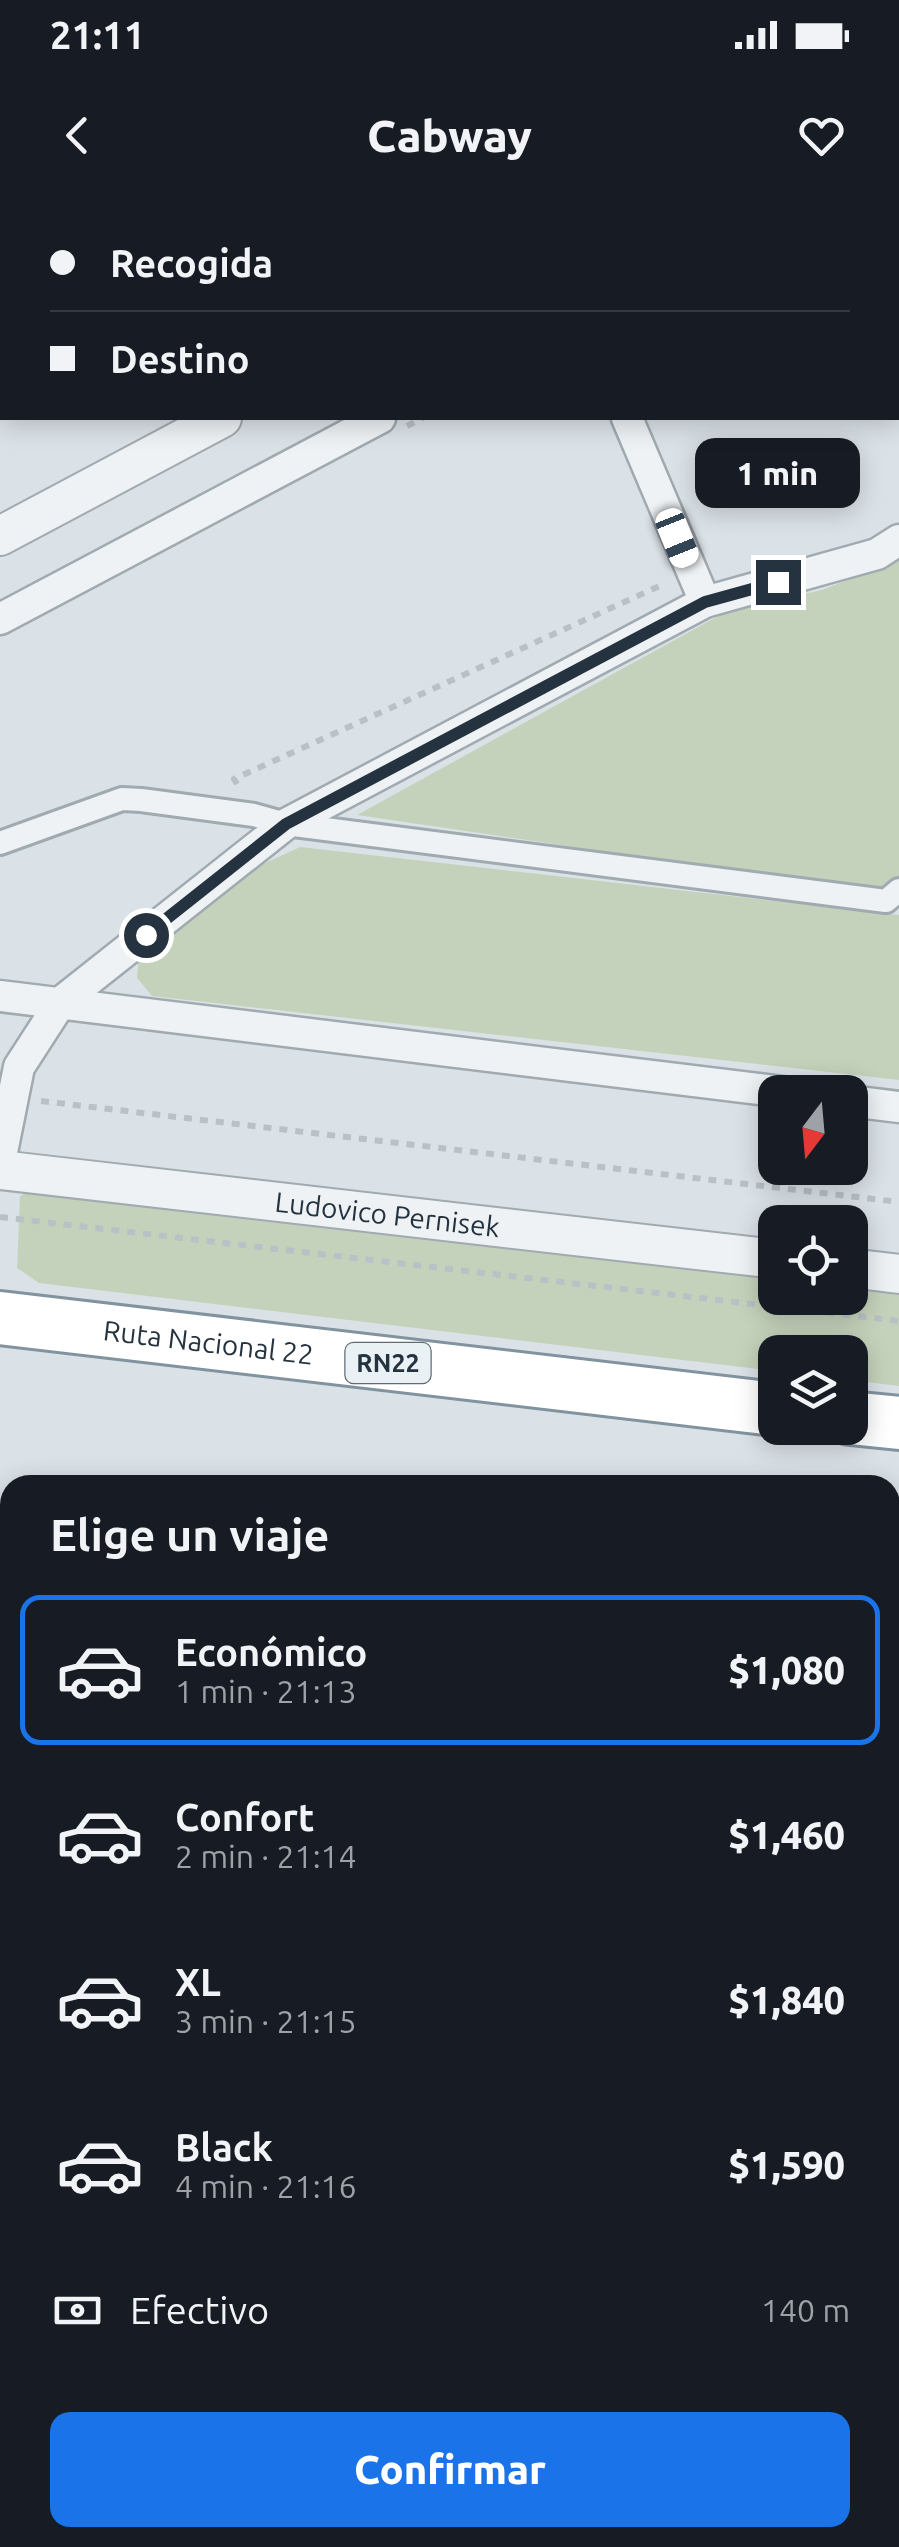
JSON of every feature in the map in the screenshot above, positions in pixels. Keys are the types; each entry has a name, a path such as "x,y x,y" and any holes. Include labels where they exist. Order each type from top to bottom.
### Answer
{"highway":[{"name":"Ruta Nacional 22","path":"0,1318 758,1407"},
{"path":"868,1420 899,1423"}],"street":[{"path":"0,536 218,420"},
{"path":"0,619 376,420"},
{"path":"628,420 705,602"},
{"path":"0,1166 19,1066 62,1002 286,824 705,602 876,554 899,540"},
{"path":"0,843 122,799 254,814 286,824 895,898"},
{"path":"0,996 758,1089"},
{"path":"868,1103 899,1107"},
{"name":"Ludovico Pernisek","path":"0,1166 758,1258"},
{"path":"868,1270 899,1274"}],"path":[{"path":"254,814 234,779 671,580"},
{"path":"13,1098 899,1202"},
{"path":"0,1217 899,1321"}],"green space":[{"path":"899,560 899,882 886,893 357,815 729,610 822,590"},
{"path":"300,847 899,915 899,1080 152,996 137,978 139,954 250,870"},
{"path":"36,1188 758,1271 758,1315 868,1315 868,1283 899,1287 899,1386 868,1382 868,1335 758,1335 758,1369 39,1283 17,1268 20,1196"}],"route":[{"path":"146,935 286,824 705,602 778,582"}]}
